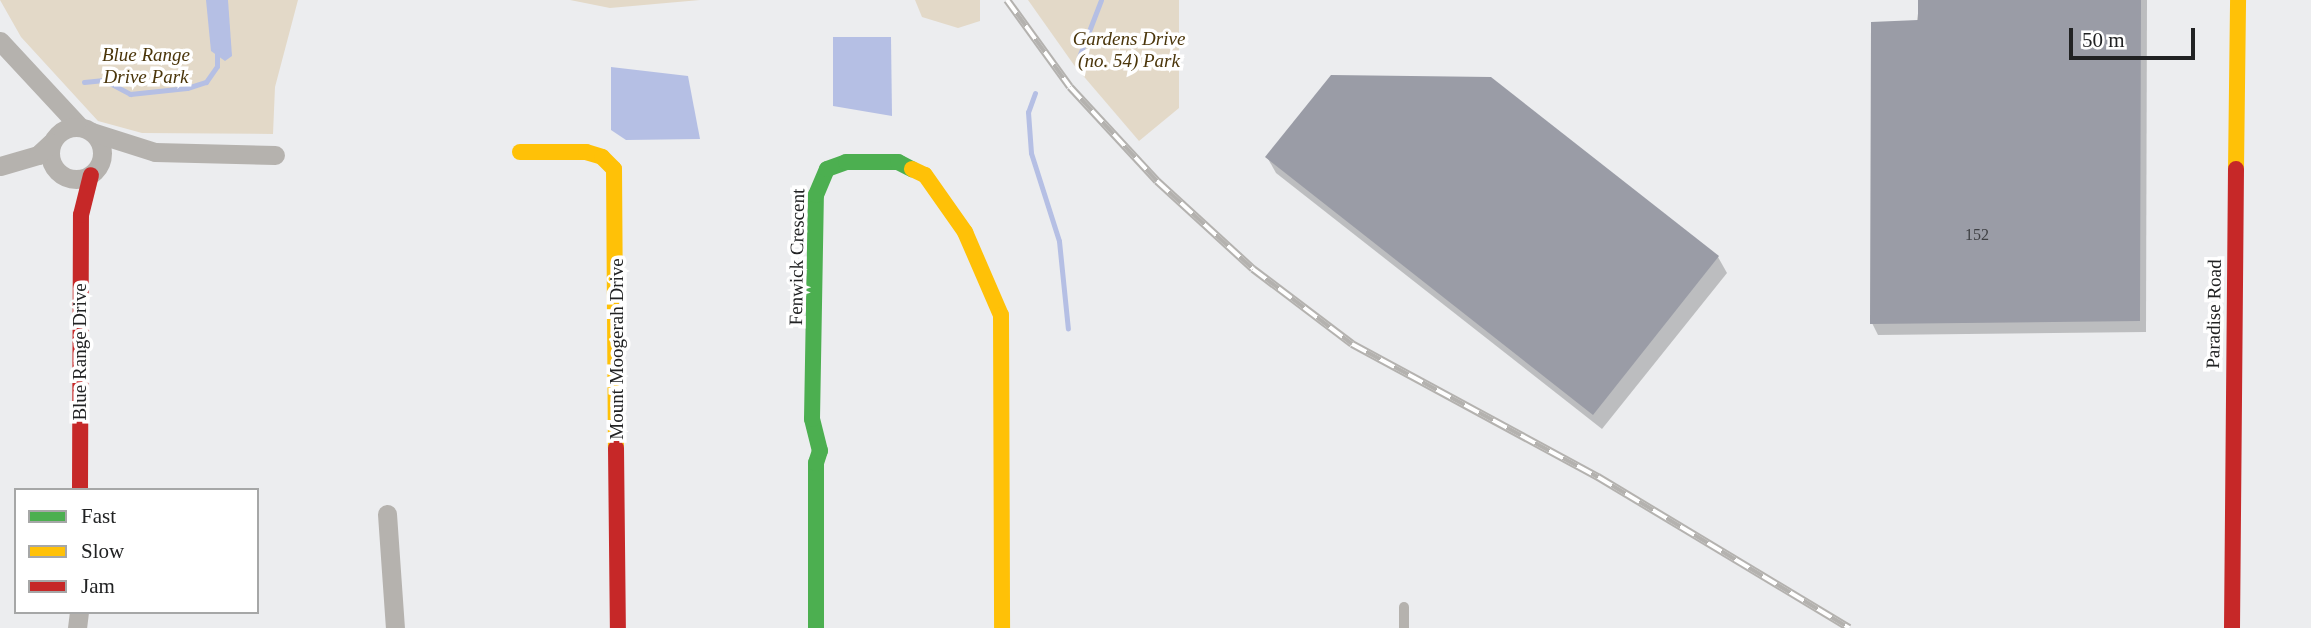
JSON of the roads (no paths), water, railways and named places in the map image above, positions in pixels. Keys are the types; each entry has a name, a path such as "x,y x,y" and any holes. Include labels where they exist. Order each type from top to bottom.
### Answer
{"street":[{"name":"Paradise Road","path":"2232,628 2238,0"},
{"path":"0,41 52,101 86,129 102,149 94,172"},
{"path":"52,101 54,139 60,173 80,215"},
{"path":"4,165 38,155 54,139 86,129 155,152 275,155"},
{"path":"4,165 60,173 94,172 155,152"},
{"name":"Mount Moogerah Drive","path":"520,152 586,152 601,157 614,169 618,628"},
{"name":"Fenwick Crescent","path":"816,628 816,463 820,451 812,419 816,195 827,169 846,162 898,162 925,175 965,232 1001,315 1002,628"},
{"name":"Blue Range Drive","path":"80,488 80,215 94,172"},
{"path":"387,514 395,628"}],"lane":[{"path":"1404,607 1404,628"}],"water":[{"path":"206,0 228,0 232,56 225,61 211,51"},
{"path":"833,37 891,37 892,116 833,106"},
{"path":"611,67 688,76 700,139 626,140 611,130"}],"waterway":[{"path":"1079,57 1101,0"},
{"path":"84,82 104,80 130,94 187,88 206,82 217,66 217,51"},
{"path":"1035,93 1028,112 1031,153 1059,241 1068,329"}],"railway":[{"path":"1007,0 1070,87 1157,181 1253,269 1352,344 1598,477 1849,628"}],"park label":[{"name":"Gardens Drive (no. 54) Park","path":"1129,50"},
{"name":"Blue Range Drive Park","path":"146,66"}]}
